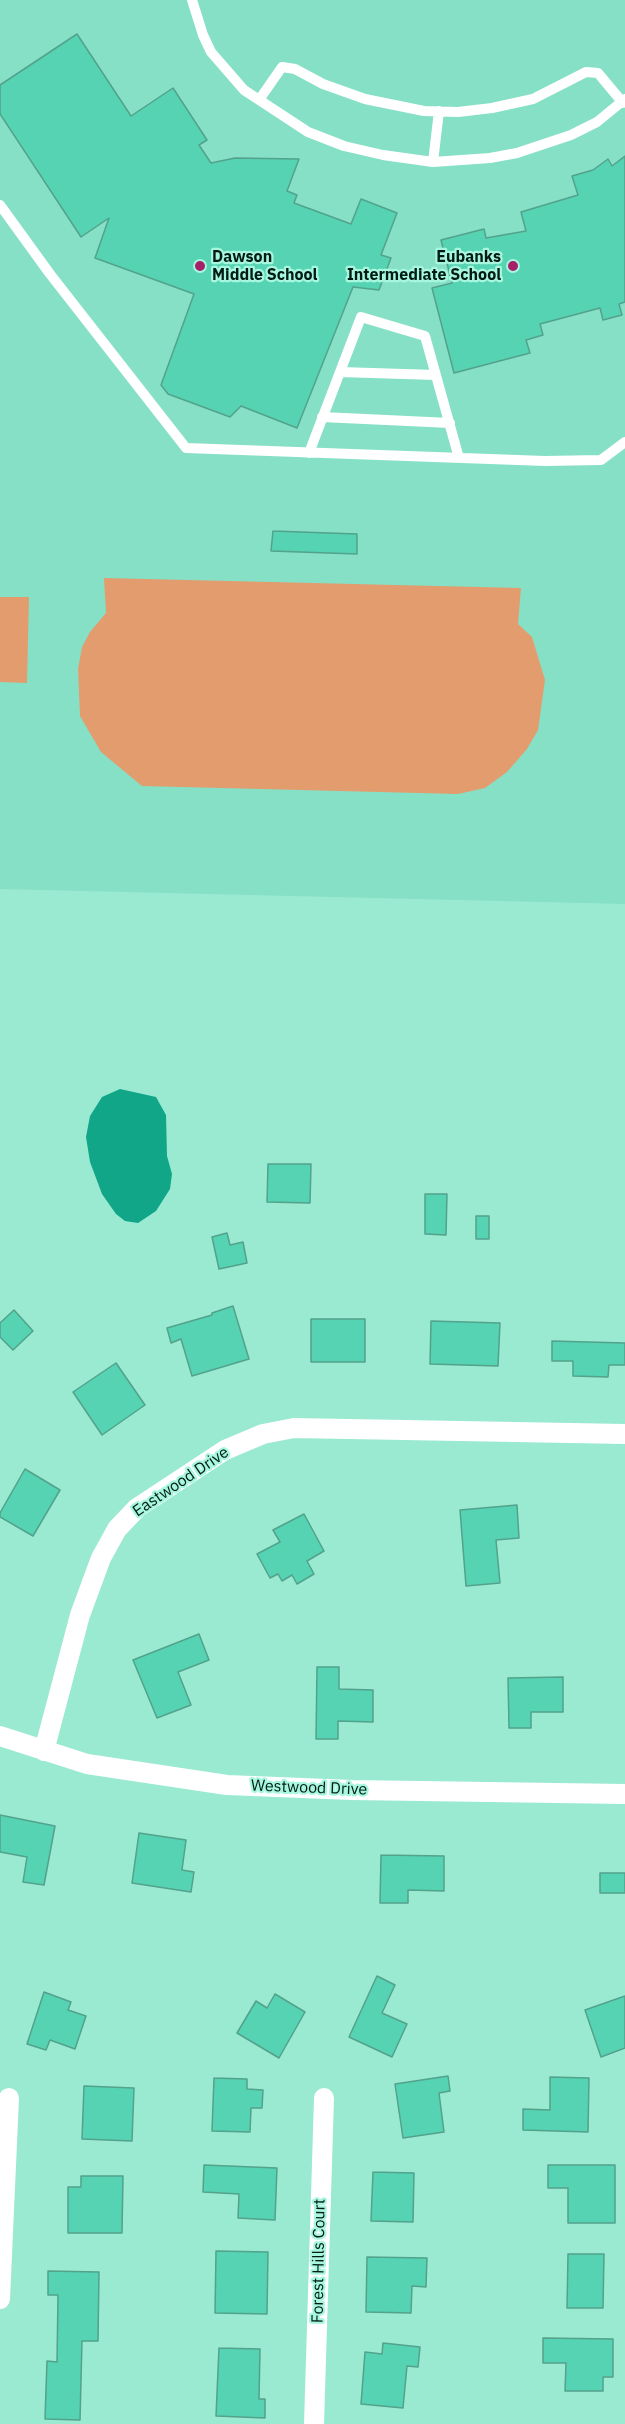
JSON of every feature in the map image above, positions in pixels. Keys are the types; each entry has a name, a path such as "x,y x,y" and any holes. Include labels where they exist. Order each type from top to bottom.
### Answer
{"street":[{"name":"Eastwood Drive","path":"44,1751 80,1615 100,1558 117,1529 137,1508 225,1450 263,1434 294,1428 625,1434"},
{"name":"Westwood Drive","path":"0,1736 87,1764 227,1785 364,1790 625,1794"},
{"path":"0,2299 9,2098"},
{"name":"Forest Hills Court","path":"314,2424 324,2098"}],"lane":[{"path":"192,0 211,52 244,90 300,128 344,146 383,155 433,162 490,158 539,147 571,135 597,122 624,101 598,73 586,72 533,99 492,108 458,112 424,111 365,99 323,84 295,69 282,68 259,100"},
{"path":"433,162 439,111"},
{"path":"0,205 50,274 186,448 545,461 601,460 625,442"},
{"path":"309,453 361,317 425,336 459,458"},
{"path":"340,372 436,375"},
{"path":"322,417 450,423"}],"shaded area":[{"name":"Dawson Middle School","path":"0,0 625,0 625,904 0,889"},
{"path":"104,578 521,588 518,624 532,637 545,680 538,730 527,749 507,772 485,788 458,794 142,786 101,752 80,716 78,669 82,647 90,632 106,613"},
{"path":"0,597 29,597 27,683 0,682"},
{"path":"120,1089 156,1097 166,1115 167,1156 172,1174 170,1189 156,1211 138,1223 125,1221 116,1214 102,1194 90,1162 86,1137 90,1116 102,1097"}],"building":[{"name":"Dawson Middle School","path":"77,34 131,116 173,88 207,140 199,145 211,163 235,158 299,159 287,191 297,195 294,203 351,224 361,199 397,213 381,255 391,258 379,290 353,287 297,428 241,406 230,417 168,394 161,385 194,294 95,258 109,218 81,237 0,114 0,85"},
{"name":"Eubanks Intermediate School","path":"625,156 625,302 619,304 622,315 603,320 600,308 540,324 543,335 526,340 530,353 454,373 432,288 452,283 441,240 484,229 486,238 526,231 521,212 578,195 572,176 593,170 608,159 612,166"},
{"path":"273,531 357,534 357,554 271,551"},
{"path":"268,1164 311,1164 310,1203 267,1202"},
{"path":"425,1194 447,1194 446,1235 425,1234"},
{"path":"476,1216 489,1216 489,1239 476,1239"},
{"path":"227,1233 230,1245 243,1242 247,1263 219,1269 212,1237"},
{"path":"233,1306 249,1359 192,1376 181,1339 171,1343 167,1328 212,1315 212,1313"},
{"path":"14,1310 33,1331 13,1350 0,1337 0,1323"},
{"path":"311,1319 365,1319 365,1362 311,1362"},
{"path":"431,1321 500,1323 498,1366 430,1364"},
{"path":"552,1341 625,1343 625,1365 609,1365 608,1377 573,1376 573,1361 552,1361"},
{"path":"116,1363 145,1405 102,1435 73,1392"},
{"path":"25,1469 60,1490 33,1536 0,1517 0,1513"},
{"path":"517,1505 519,1538 496,1540 500,1583 466,1586 460,1510"},
{"path":"304,1514 324,1551 307,1561 314,1574 297,1584 292,1575 282,1581 278,1574 270,1578 257,1554 280,1542 273,1530"},
{"path":"199,1634 209,1660 178,1672 191,1705 157,1718 133,1660"},
{"path":"317,1667 339,1667 339,1689 373,1690 373,1722 338,1721 338,1739 316,1739"},
{"path":"563,1677 563,1712 531,1712 531,1728 509,1728 508,1678"},
{"path":"0,1815 55,1826 44,1885 23,1882 27,1857 0,1852"},
{"path":"139,1833 186,1840 182,1870 194,1872 191,1892 132,1883"},
{"path":"381,1855 444,1856 444,1891 408,1890 408,1903 380,1903"},
{"path":"600,1873 625,1873 625,1893 600,1893"},
{"path":"377,1976 395,1985 382,2013 407,2024 392,2057 349,2037"},
{"path":"44,1992 71,2002 68,2010 86,2016 75,2049 50,2040 46,2050 27,2044"},
{"path":"275,1994 305,2012 279,2058 237,2033 256,2001 267,2008"},
{"path":"625,1996 625,2048 601,2057 585,2010"},
{"path":"448,2076 450,2091 439,2093 444,2132 403,2138 395,2084"},
{"path":"550,2077 589,2078 588,2132 523,2130 523,2109 550,2110"},
{"path":"214,2078 247,2079 247,2089 263,2090 262,2108 251,2108 250,2132 212,2131"},
{"path":"84,2086 134,2088 132,2141 82,2139"},
{"path":"204,2165 277,2168 275,2220 238,2218 239,2194 203,2192"},
{"path":"548,2165 615,2165 615,2223 568,2223 568,2188 548,2188"},
{"path":"373,2172 414,2173 413,2222 371,2221"},
{"path":"81,2176 123,2176 122,2233 68,2233 68,2187 81,2187"},
{"path":"216,2251 268,2252 267,2314 215,2313"},
{"path":"568,2254 604,2254 603,2308 567,2308"},
{"path":"367,2257 427,2258 426,2287 412,2286 411,2313 366,2312"},
{"path":"48,2271 99,2272 98,2341 82,2341 80,2420 45,2419 47,2361 57,2362 58,2295 48,2295"},
{"path":"543,2338 613,2339 613,2377 603,2377 603,2391 565,2391 566,2363 543,2363"},
{"path":"383,2343 420,2347 418,2367 407,2366 403,2408 361,2404 365,2352 382,2354"},
{"path":"219,2348 260,2349 259,2399 265,2399 265,2418 216,2416"}],"place":[{"name":"Dawson Middle School","path":"200,266"},
{"name":"Eubanks Intermediate School","path":"513,266"}]}
